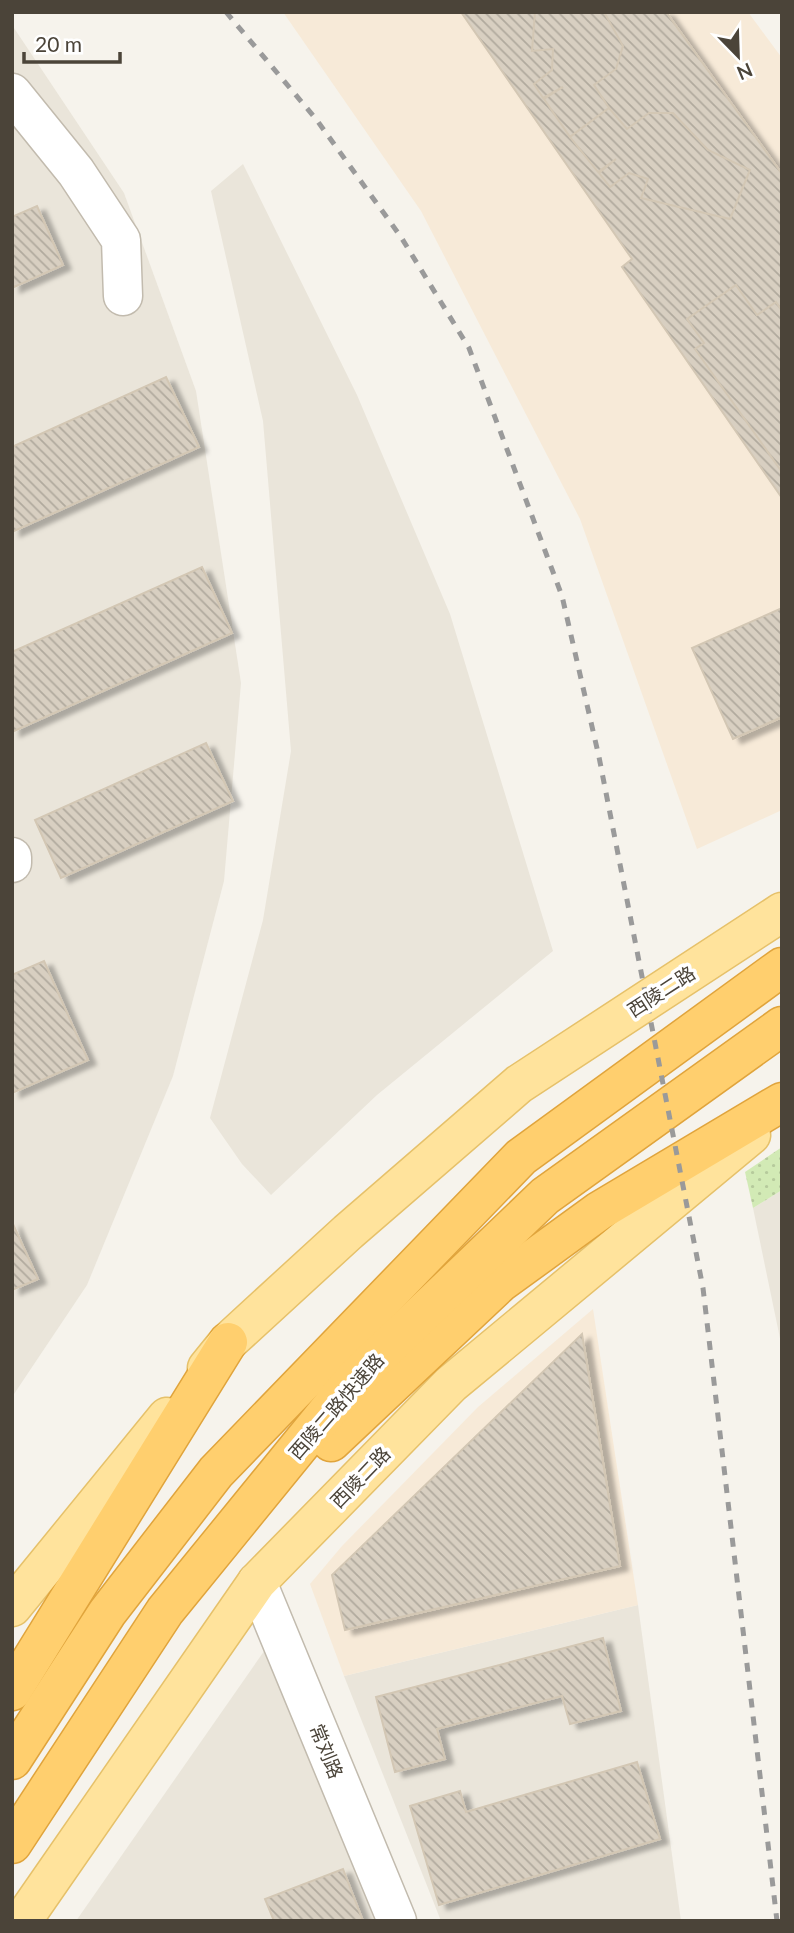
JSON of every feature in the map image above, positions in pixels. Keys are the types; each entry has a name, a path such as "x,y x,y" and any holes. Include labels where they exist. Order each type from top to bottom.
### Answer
{"highway":[{"name":"西陵二路快速路","path":"12,1760 107,1613 216,1472 521,1157 782,967"},
{"name":"西陵二路快速路","path":"12,1844 166,1611 354,1379 545,1196 782,1026"},
{"path":"166,1611 367,1405 500,1283 599,1211 782,1102"},
{"path":"12,1690 228,1342"}],"main road":[{"name":"西陵二路","path":"12,1607 228,1342 348,1232 519,1084 782,912"},
{"name":"西陵二路","path":"22,1921 257,1582 451,1384 687,1185 782,1111"}],"street":[{"path":"12,93 76,173 121,240 123,296"},
{"path":"12,857 12,863"},
{"name":"常刘路","path":"257,1582 397,1921"}],"shaded area":[{"path":"283,12 748,12 782,58 782,810 697,849 580,519 421,211"},
{"path":"12,25 124,193 196,391 241,683 224,881 173,1076 87,1285 12,1397"},
{"path":"243,164 357,395 450,614 553,951 377,1095 271,1195 242,1164 210,1118 263,920 291,751 263,421 211,191"},
{"path":"782,1190 782,1348 753,1208"},
{"path":"593,1309 638,1605 344,1676 310,1584 342,1546 478,1407"},
{"path":"638,1605 681,1921 441,1921 344,1676"},
{"path":"269,1644 378,1921 76,1921"}],"green space":[{"path":"782,1147 782,1190 753,1208 745,1172"}],"building":[{"path":"461,12 666,12 782,174 782,498 622,267 632,259"},
{"path":"535,12 604,12 623,46 616,69 594,85 609,108 570,137 544,99 563,87 543,98 534,84 552,70 553,49 532,51"},
{"path":"609,108 627,129 649,113 673,113 708,150 750,170 730,219 641,198 648,179 629,173 610,187 599,173 616,159 598,172 570,137"},
{"path":"37,206 63,265 12,288 12,217"},
{"path":"736,285 757,315 776,302 782,311 782,472 695,349 704,343 687,319"},
{"path":"166,377 199,447 12,532 12,447"},
{"path":"202,567 232,633 12,732 12,652"},
{"path":"782,608 782,717 733,739 692,648"},
{"path":"206,743 233,801 61,878 35,820"},
{"path":"44,961 88,1060 12,1093 12,975"},
{"path":"12,1222 38,1279 12,1290"},
{"path":"582,1334 620,1566 345,1630 332,1575"},
{"path":"603,1638 621,1711 570,1724 562,1696 437,1729 445,1759 395,1772 376,1697"},
{"path":"637,1762 660,1839 439,1905 410,1806 460,1791 466,1812"},
{"path":"343,1869 363,1921 274,1921 265,1899"}],"railway":[{"path":"226,12 316,119 401,237 469,348 562,596 599,757 703,1288 777,1921"}]}
